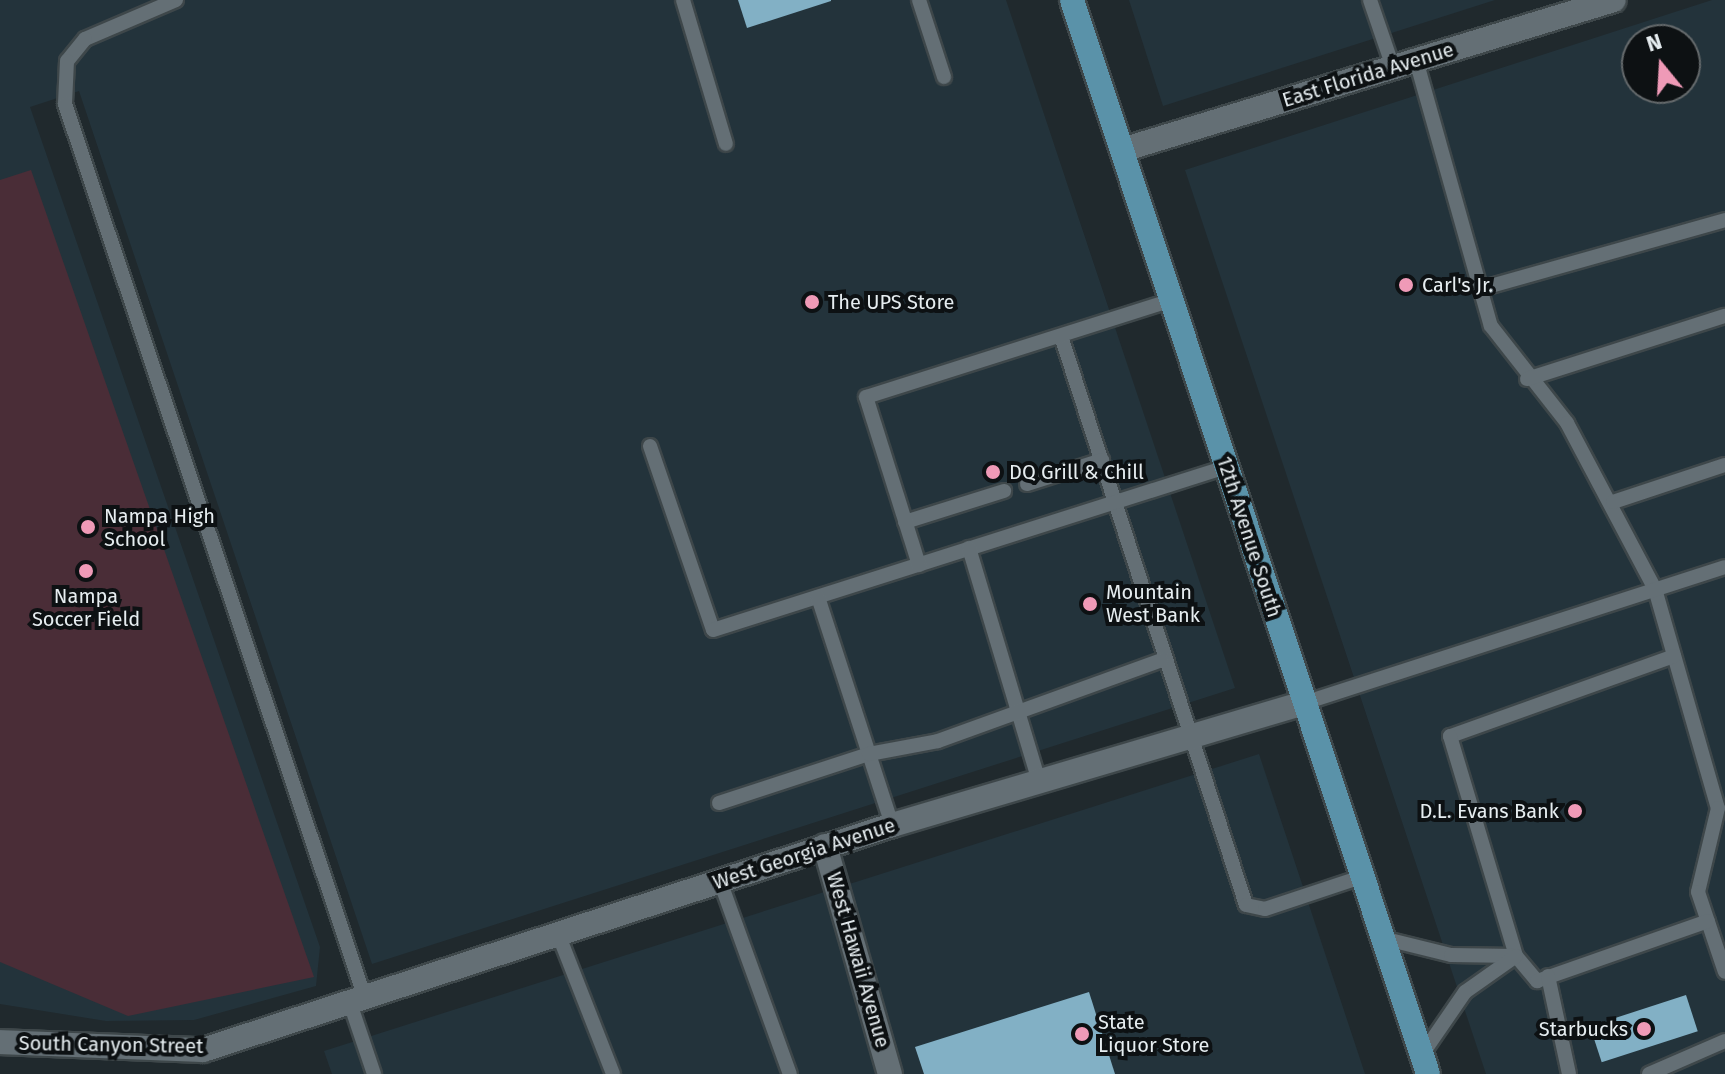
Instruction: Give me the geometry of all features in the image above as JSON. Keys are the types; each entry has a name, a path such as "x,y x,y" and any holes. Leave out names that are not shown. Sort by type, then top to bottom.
{"main road":[{"name":"12th Avenue South","path":"1072,0 1424,1065"}],"street":[{"name":"East Florida Avenue","path":"1122,150 1614,0"},
{"name":"West Georgia Avenue","path":"308,1018 825,846 1304,703"},
{"name":"West Hawaii Avenue","path":"825,846 890,1074"},
{"name":"South Canyon Street","path":"2,1048 203,1050 308,1018"}],"lane":[{"path":"176,0 85,39 67,61 65,104 358,1001 374,1074"},
{"path":"683,0 726,144"},
{"path":"919,0 944,77"},
{"path":"1370,0 1404,64 1491,326 1527,379 1567,423 1613,502 1655,589 1718,808 1698,892 1725,972"},
{"path":"1480,289 1725,220"},
{"path":"919,565 866,397 1172,300"},
{"path":"1527,379 1725,316"},
{"path":"1061,336 1117,501 1162,660 1192,737 1246,905 1265,909 1361,877"},
{"path":"650,446 713,630 1226,467"},
{"path":"1027,484 1102,460"},
{"path":"1613,502 1725,465"},
{"path":"905,522 1004,491"},
{"path":"969,548 1022,711 1039,782"},
{"path":"1304,703 1655,589 1724,570"},
{"path":"818,597 892,825"},
{"path":"1674,656 1450,736 1516,956 1537,981 1708,921"},
{"path":"719,803 869,754 938,741 1162,660"},
{"path":"720,881 790,1074"},
{"path":"559,936 613,1074"},
{"path":"1382,938 1451,955 1516,956"},
{"path":"1424,1065 1465,992 1516,956"},
{"path":"1548,976 1569,1074"},
{"path":"1649,1074 1725,1041"}],"shaded area":[{"path":"0,0 1006,0 1235,688 372,964 79,91 30,107 320,947 316,986 194,1020 106,1021 0,1004"},
{"path":"1129,0 1495,0 1163,106"},
{"path":"1712,0 1725,0 1725,1074 1486,1074 1185,170 1621,29 1621,104 1701,104 1701,24 1638,24"},
{"name":"Nampa Soccer Field","path":"31,170 314,977 128,1016 0,962 0,180"},
{"path":"1259,754 1365,1074 332,1074 324,1051"}],"building":[{"path":"738,0 831,0 831,1 747,28"},
{"path":"1089,992 1115,1074 924,1074 915,1047"},
{"name":"Starbucks","path":"1686,995 1698,1031 1602,1062 1590,1026"}],"place":[{"name":"Carl's Jr.","path":"1406,285"},
{"name":"The UPS Store","path":"812,302"},
{"name":"DQ Grill & Chill","path":"993,472"},
{"name":"Nampa High School","path":"88,527"},
{"name":"Nampa Soccer Field","path":"86,571"},
{"name":"Mountain West Bank","path":"1090,604"},
{"name":"D.L. Evans Bank","path":"1575,811"},
{"name":"Starbucks","path":"1644,1029"},
{"name":"State Liquor Store","path":"1082,1034"}]}
